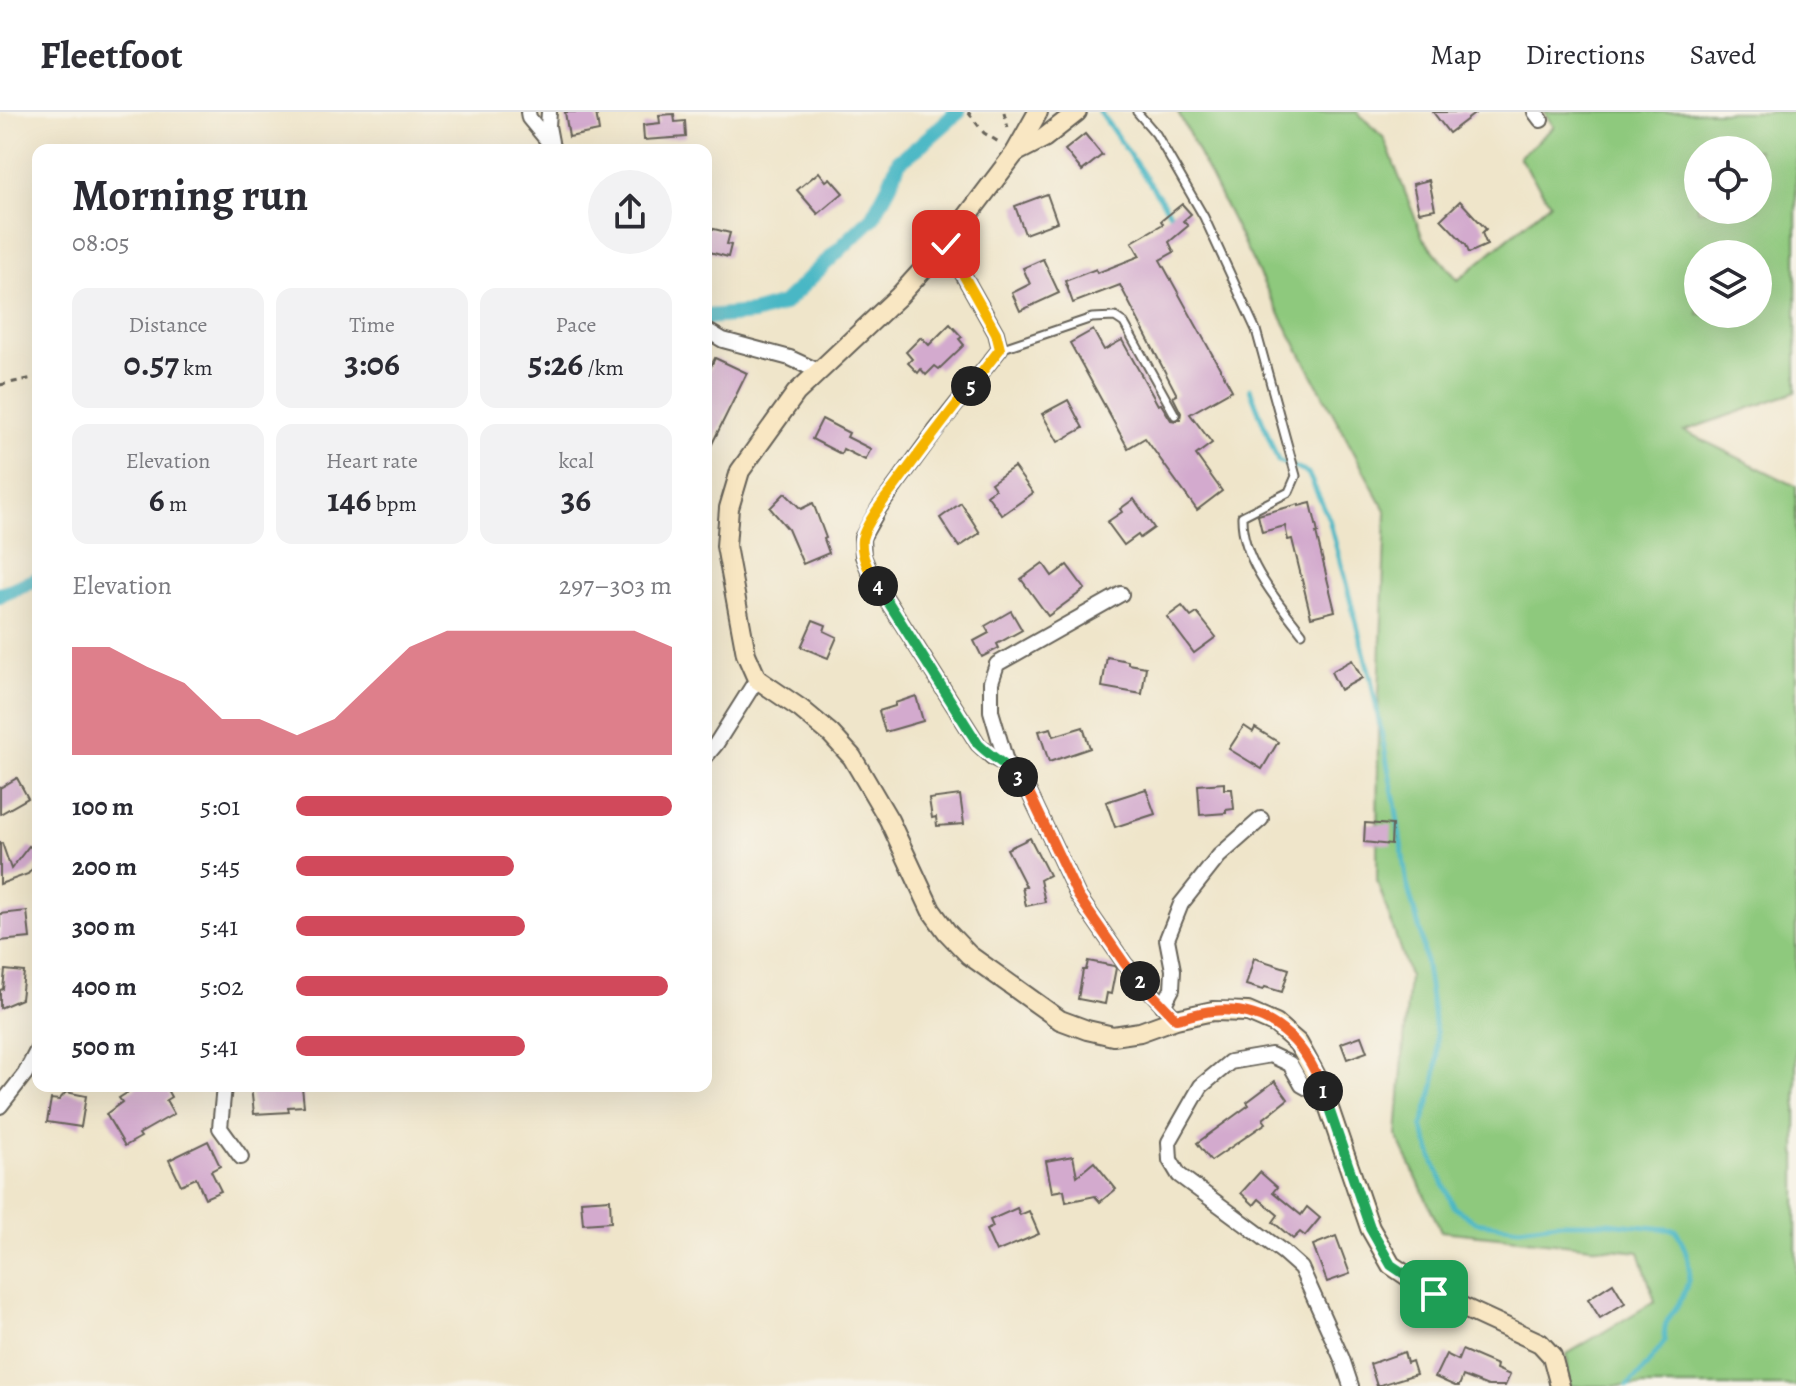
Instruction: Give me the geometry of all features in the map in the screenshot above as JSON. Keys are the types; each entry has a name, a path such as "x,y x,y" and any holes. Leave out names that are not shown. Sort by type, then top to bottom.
{"street":[{"path":"528,112 529,118 550,144"},
{"path":"549,112 552,144"},
{"path":"1038,112 1015,153 946,244 899,296 796,393 740,471 729,508 726,546 746,654 757,679 801,709 852,757 889,820 931,910 947,932 969,955 1060,1020 1113,1036 1140,1032 1170,1013 1248,1012 1276,1024 1298,1043 1321,1085 1370,1228 1391,1265 1434,1294 1540,1343 1552,1356 1560,1386"},
{"path":"1015,153 1044,138 1077,112"},
{"path":"946,244 996,333 1000,349 879,508 862,538 863,556 870,573 978,744 1007,765 1026,786 1078,896 1125,964 1170,1013"},
{"path":"712,334 723,340 790,358 818,371"},
{"path":"1007,765 991,711 991,682 997,664 1121,594"},
{"path":"712,749 757,679"},
{"path":"1170,1013 1173,970 1167,939 1181,904 1219,856 1261,819"},
{"path":"1321,1085 1311,1090 1302,1085 1290,1064 1271,1055 1230,1062 1201,1086 1189,1105 1169,1142 1170,1160 1179,1175 1301,1268 1351,1386"},
{"path":"0,1106 32,1061"},
{"path":"223,1092 220,1128 241,1157"}],"lane":[{"path":"1137,112 1156,134 1204,217 1256,330 1296,476 1289,492 1242,516 1241,531 1264,584 1302,633"},
{"path":"1000,349 1092,318 1115,317 1124,323 1175,415"}],"path":[{"path":"968,112 984,133 1015,153"},
{"path":"0,385 32,378"}],"green space":[{"path":"1178,112 1357,112 1384,138 1423,238 1458,280 1550,203 1519,157 1554,127 1544,112 1796,112 1796,392 1684,431 1796,486 1796,1386 1569,1386 1567,1354 1655,1301 1639,1252 1441,1231 1397,1136 1409,976 1377,880 1378,721 1386,512 1272,300"}],"building":[{"path":"565,112 596,112 599,131 569,137"},
{"path":"1433,112 1477,112 1449,133"},
{"path":"674,114 675,122 685,121 686,137 644,140 643,125 660,123 659,115"},
{"path":"1085,134 1102,155 1082,171 1065,150"},
{"path":"819,172 826,181 830,178 843,193 818,214 797,190"},
{"path":"1429,180 1435,209 1419,212 1413,184"},
{"path":"1047,194 1057,222 1025,234 1015,206"},
{"path":"1460,201 1486,229 1482,233 1487,245 1469,253 1466,245 1441,219"},
{"path":"1182,204 1191,214 1183,221 1188,226 1169,242 1174,252 1160,260 1232,390 1190,414 1212,443 1196,455 1222,491 1197,510 1145,438 1128,448 1070,343 1093,330 1104,350 1122,340 1158,405 1161,404 1171,420 1180,419 1181,413 1173,397 1177,395 1120,285 1073,303 1065,281 1096,269 1097,273 1140,256 1132,242 1163,224 1161,221"},
{"path":"712,228 730,233 728,257 712,253"},
{"path":"1043,259 1059,293 1020,311 1012,293 1030,284 1023,268"},
{"path":"950,324 962,337 959,339 964,345 939,369 935,366 926,375 921,369 918,373 908,363 912,359 906,352 921,337 929,345"},
{"path":"715,358 747,373 712,444 712,364"},
{"path":"1068,400 1083,428 1058,442 1042,414"},
{"path":"822,419 871,449 865,460 843,449 841,454 812,439"},
{"path":"1014,467 1033,493 1002,515 987,495 995,489 991,483"},
{"path":"785,493 801,509 813,503 829,553 803,564 788,529 770,508"},
{"path":"1134,499 1154,528 1124,545 1107,522"},
{"path":"961,503 980,533 959,547 940,518"},
{"path":"1311,503 1335,611 1311,617 1292,539 1288,540 1285,526 1262,532 1258,515"},
{"path":"1043,563 1052,576 1067,565 1085,589 1048,616 1021,579"},
{"path":"1182,606 1191,617 1197,613 1216,637 1194,653 1167,617"},
{"path":"1011,611 1022,630 982,657 974,641 989,633 985,626"},
{"path":"813,620 826,625 824,631 837,637 828,658 801,647"},
{"path":"1107,657 1146,667 1142,694 1102,687"},
{"path":"1352,660 1362,678 1340,690 1331,672"},
{"path":"916,696 923,721 885,732 879,711"},
{"path":"1244,726 1253,732 1255,728 1278,742 1262,769 1229,749"},
{"path":"1083,727 1090,748 1049,762 1039,731 1051,728 1054,736"},
{"path":"17,778 28,798 0,814 0,788"},
{"path":"1224,783 1224,789 1232,789 1234,809 1226,810 1226,813 1200,815 1198,785"},
{"path":"1146,789 1155,814 1115,827 1106,802"},
{"path":"960,795 964,824 937,826 936,817 932,818 929,799"},
{"path":"1365,823 1392,825 1391,845 1364,842"},
{"path":"1030,838 1049,875 1040,880 1045,902 1026,906 1022,887 1026,886 1007,849"},
{"path":"0,843 11,869 29,846 32,848 32,869 28,874 0,884"},
{"path":"27,911 30,938 0,941 0,914"},
{"path":"1254,958 1289,969 1282,992 1246,985"},
{"path":"1088,961 1116,968 1111,994 1107,993 1105,1004 1078,999 1083,970 1086,970"},
{"path":"5,970 24,972 21,999 0,1008 0,990 3,989"},
{"path":"1361,1036 1367,1052 1347,1059 1341,1043"},
{"path":"1275,1081 1288,1099 1263,1119 1266,1123 1211,1161 1197,1143 1249,1105 1247,1102"},
{"path":"66,1092 86,1096 81,1127 47,1122 51,1099 59,1100"},
{"path":"128,1092 168,1092 171,1097 166,1100 174,1114 125,1146 106,1114 122,1102 119,1098"},
{"path":"252,1092 303,1092 304,1106 288,1107 289,1112 254,1114"},
{"path":"208,1141 220,1166 211,1171 221,1191 205,1198 196,1178 181,1185 169,1160"},
{"path":"1073,1156 1077,1176 1094,1162 1116,1189 1100,1202 1095,1196 1066,1202 1064,1190 1052,1192 1046,1161"},
{"path":"1260,1172 1277,1187 1273,1192 1301,1215 1307,1207 1320,1218 1305,1236 1300,1232 1293,1239 1273,1222 1278,1215 1259,1199 1254,1205 1241,1193"},
{"path":"610,1199 611,1222 583,1224 581,1201"},
{"path":"1017,1208 1020,1215 1029,1211 1039,1234 996,1252 986,1230 993,1227 990,1220"},
{"path":"1336,1236 1350,1274 1327,1282 1313,1245"},
{"path":"1613,1283 1625,1303 1600,1318 1588,1299"},
{"path":"1462,1350 1497,1365 1496,1369 1510,1375 1505,1386 1488,1386 1463,1376 1459,1386 1455,1386 1435,1377 1446,1354 1458,1360"},
{"path":"1404,1352 1407,1363 1412,1361 1416,1374 1377,1386 1370,1364"}],"waterway":[{"path":"712,316 753,313 783,304 872,218 899,161 958,112"},
{"path":"1100,112 1171,214"},
{"path":"1250,389 1278,461 1308,473 1329,519 1371,679 1396,808 1407,885 1421,934 1436,1032 1438,1056 1434,1086 1422,1126 1434,1163 1454,1207 1475,1222 1519,1228 1556,1223 1608,1223 1676,1230 1685,1249 1689,1276 1683,1295 1667,1321 1665,1341 1627,1386"},
{"path":"0,595 32,582"}],"route":[{"path":"946,244 996,333 1000,349 879,508 862,538 863,556 870,573 978,744 1007,765 1026,786 1078,896 1125,964 1163,1006 1176,1019 1213,1011 1248,1012 1276,1024 1298,1043 1321,1085 1370,1228 1391,1265 1434,1294"}]}
